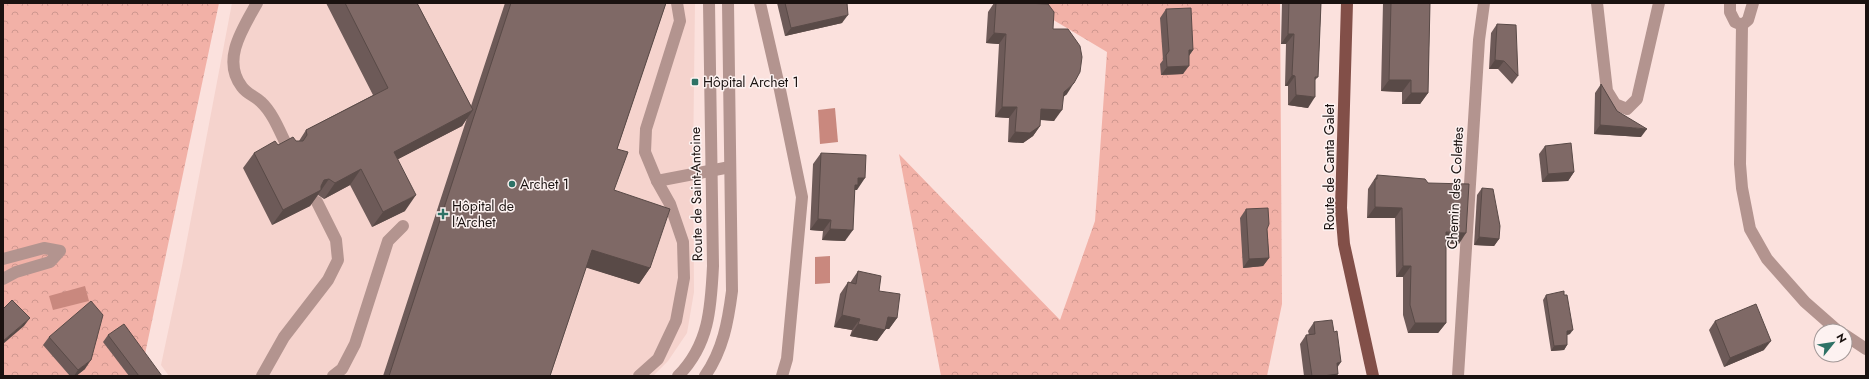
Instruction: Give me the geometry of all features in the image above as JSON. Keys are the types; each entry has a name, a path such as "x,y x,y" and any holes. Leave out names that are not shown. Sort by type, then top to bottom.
{"main road":[{"name":"Route de Canta Galet","path":"1347,3 1342,215 1344,244 1373,376"}],"street":[{"path":"257,3 239,35 234,51 233,66 237,79 243,88 261,102 268,111 289,150"},
{"path":"639,376 658,359 676,322 684,278 683,242 670,204 657,181 645,152 646,129 680,21 677,3"},
{"name":"Route de Saint-Antoine","path":"678,376 695,353 704,336 709,316 713,266 708,3"},
{"path":"705,376 724,339 729,318 732,291 728,3"},
{"path":"760,3 802,197 787,359 782,376"},
{"name":"Chemin des Colettes","path":"1458,376 1479,40 1484,3"},
{"path":"1597,3 1607,91 1615,104 1627,109 1637,99 1659,3"},
{"path":"1730,3 1730,12 1735,22 1742,24 1748,20 1753,3"},
{"path":"1742,24 1740,164 1742,188 1750,229 1767,259 1804,302 1829,323"},
{"path":"657,181 730,167"},
{"path":"262,376 284,337 328,280 338,260 336,240 316,202"},
{"path":"333,376 342,369 354,344 388,241 403,226"},
{"path":"3,259 44,248 60,251 50,262 16,272 3,279"},
{"path":"1853,341 1866,349"}],"shaded area":[{"name":"Hôpital de l'Archet","path":"232,3 695,3 693,162 694,292 687,333 668,361 653,376 169,376 161,365 182,266"},
{"path":"835,108 838,142 820,144 818,110"},
{"path":"830,256 830,283 815,284 815,257"},
{"path":"85,286 89,301 53,310 49,296"}],"green space":[{"path":"3,3 219,3 141,373 135,376 3,376"},
{"path":"1025,3 1280,3 1282,304 1267,376 941,376 899,154 1060,320 1095,221 1107,52"}],"building":[{"path":"345,3 417,3 473,110 394,152 416,195 383,212 361,169 335,183 329,179 324,180 321,190 283,210 254,153 275,141 278,145 293,137 296,141 303,141 307,135 306,130 388,88"},
{"name":"Archet 1","path":"511,3 666,3 617,149 628,152 614,190 670,209 650,268 592,250 550,376 389,376"},
{"path":"785,3 847,3 848,15 791,28"},
{"path":"996,3 1048,4 1054,12 1053,29 1068,29 1080,46 1082,57 1080,72 1074,83 1064,92 1062,110 1041,109 1040,126 1030,133 1015,132 1017,107 1002,107 1006,34 994,33"},
{"path":"1289,3 1321,3 1318,77 1315,77 1315,97 1296,95 1295,76 1292,75 1294,34 1288,34"},
{"path":"1391,3 1430,3 1428,93 1411,93 1411,80 1389,80"},
{"path":"1191,8 1193,50 1189,50 1189,66 1167,67 1166,55 1169,51 1166,9"},
{"path":"1497,24 1516,25 1518,76 1504,61 1495,60"},
{"path":"1601,84 1617,111 1647,129 1600,125"},
{"path":"1571,143 1574,172 1548,174 1545,146"},
{"path":"821,153 866,155 865,178 858,178 858,185 855,185 853,230 830,229 831,220 818,219"},
{"path":"1377,175 1425,179 1428,183 1469,184 1466,233 1446,232 1446,323 1415,323 1410,305 1411,266 1403,266 1402,208 1375,207 1375,179 1377,179"},
{"path":"1482,188 1493,189 1500,226 1499,239 1479,237"},
{"path":"1268,208 1269,224 1267,229 1269,258 1249,259 1246,209"},
{"path":"858,271 881,276 879,291 900,294 897,318 888,317 885,330 858,324 860,319 842,315 848,282 856,284"},
{"path":"1564,291 1564,295 1567,295 1573,330 1567,331 1567,345 1554,346 1546,295"},
{"path":"12,300 30,318 3,341 3,309"},
{"path":"91,301 103,315 91,360 78,370 49,337"},
{"path":"1756,304 1771,341 1730,358 1715,321"},
{"path":"1332,320 1334,332 1337,331 1341,362 1337,363 1338,374 1312,376 1306,335 1315,334 1314,322"},
{"path":"124,324 162,376 139,376 108,335"}],"place":[{"name":"Hôpital Archet 1","path":"695,82"},
{"name":"Archet 1","path":"512,184"},
{"name":"Hôpital de l'Archet","path":"443,214"}]}
